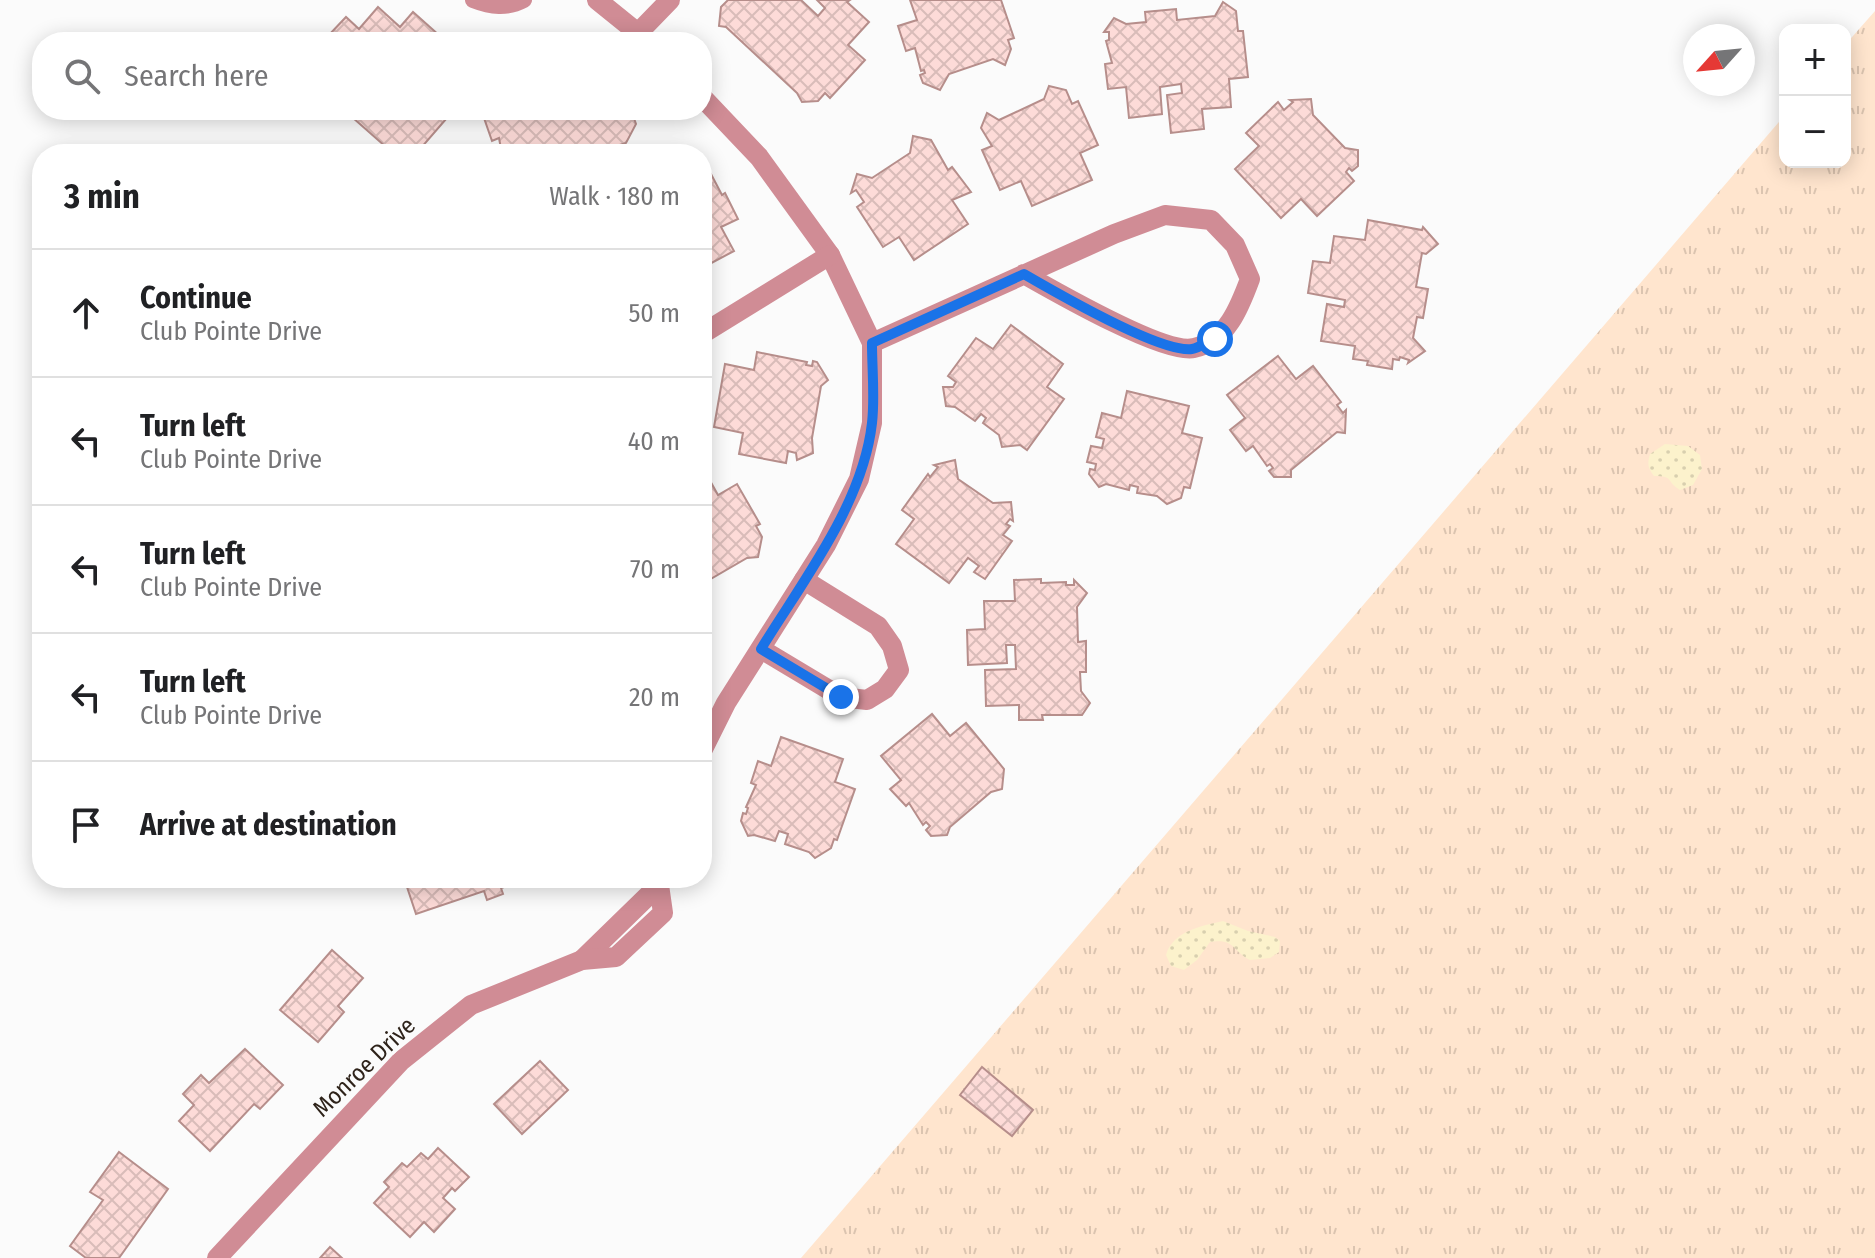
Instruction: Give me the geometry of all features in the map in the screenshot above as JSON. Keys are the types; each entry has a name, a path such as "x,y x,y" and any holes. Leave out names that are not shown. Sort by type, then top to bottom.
{"street":[{"path":"597,0 638,32"},
{"path":"648,32 670,0"},
{"path":"712,108 759,157 830,255 872,343 872,423 859,479 826,545 726,703 712,731"},
{"path":"872,343 1024,274 1114,234 1165,215 1211,220 1235,245 1250,279 1238,311 1215,339 1192,349 1164,343 1092,312 1024,274"},
{"path":"712,328 830,255"},
{"path":"761,649 841,697 867,700 885,689 899,670 892,646 878,626 804,580"},
{"name":"Monroe Drive","path":"217,1258 401,1061 471,1005 582,960 653,888"}],"lane":[{"path":"473,0 492,7 515,5 524,0"}],"green space":[{"path":"1875,11 1875,1258 801,1258 1779,122 1779,168 1851,168 1851,38"}],"sand":[{"path":"1665,444 1688,446 1700,455 1702,469 1693,485 1680,490 1668,478 1654,476 1648,463 1650,454"},
{"path":"1223,921 1275,937 1280,941 1279,952 1270,958 1250,960 1229,944 1210,942 1197,960 1184,970 1171,966 1166,955 1175,940 1189,931"}],"building":[{"path":"728,0 801,0 818,16 825,8 817,0 850,0 847,2 869,22 848,45 865,60 830,98 825,93 818,101 802,102 797,93 726,27 719,26 721,7"},
{"path":"910,0 1001,0 1014,38 1008,40 1011,49 1005,65 993,59 949,74 940,90 923,83 920,75 925,73 921,71 915,48 906,51 898,26 917,20"},
{"path":"1223,2 1236,11 1238,31 1243,31 1248,77 1229,79 1231,107 1202,109 1204,129 1171,133 1167,95 1182,93 1181,84 1160,87 1162,114 1129,118 1126,87 1108,89 1105,64 1112,63 1106,41 1109,40 1109,32 1104,32 1114,18 1126,24 1146,22 1145,12 1176,9 1177,20 1215,16"},
{"path":"378,7 400,27 413,12 436,32 332,32 346,17 359,29"},
{"path":"1049,86 1066,90 1072,104 1078,101 1098,145 1080,153 1092,180 1032,206 1021,181 1000,190 982,150 992,146 981,128 987,113 999,120 1044,99"},
{"path":"1311,99 1313,115 1345,148 1358,150 1358,166 1346,172 1354,181 1317,216 1301,199 1281,218 1235,169 1259,146 1246,133 1278,102 1284,110 1293,102 1290,100"},
{"path":"355,120 445,120 424,144 383,144"},
{"path":"485,120 635,120 636,124 623,144 500,144 499,138 492,141"},
{"path":"913,136 931,140 948,170 952,167 971,192 952,200 968,224 914,260 899,237 883,247 857,207 864,202 856,190 851,193 857,174 872,178 910,153"},
{"path":"712,176 738,219 721,227 734,251 712,263"},
{"path":"1368,220 1422,230 1423,227 1438,244 1426,254 1422,253 1416,287 1428,289 1423,318 1417,317 1413,338 1425,351 1408,363 1409,360 1400,357 1399,360 1393,359 1392,369 1353,359 1355,346 1321,341 1327,304 1344,307 1345,300 1308,293 1313,261 1330,263 1334,236 1365,240"},
{"path":"1011,325 1063,364 1047,387 1064,399 1027,450 1020,445 1002,447 999,435 983,423 986,418 981,414 975,421 955,407 946,406 943,387 953,387 956,382 948,376 976,338 993,349"},
{"path":"757,352 807,362 806,365 812,366 813,361 817,362 828,380 821,386 812,438 813,453 797,460 796,453 788,451 786,463 739,454 743,433 714,427 725,364 754,370"},
{"path":"1278,356 1296,379 1313,366 1341,402 1337,405 1343,413 1346,410 1345,433 1337,432 1291,470 1291,477 1274,477 1269,471 1273,468 1270,464 1267,466 1253,446 1246,451 1230,430 1245,418 1227,395"},
{"path":"1127,391 1189,406 1182,433 1202,438 1190,488 1184,487 1181,498 1167,504 1157,496 1137,493 1138,487 1130,485 1129,490 1106,484 1099,487 1089,474 1090,469 1095,470 1096,464 1087,462 1091,446 1102,448 1104,439 1096,437 1102,413 1121,418"},
{"path":"955,460 958,479 993,503 1011,502 1013,521 1010,519 1006,524 1010,526 1003,535 1012,541 985,579 974,572 979,566 968,558 949,583 896,544 914,519 902,510 928,474 930,477 938,467 934,465"},
{"path":"712,484 718,495 737,484 760,524 756,526 762,537 758,557 747,558 712,578"},
{"path":"1041,579 1041,583 1066,582 1066,585 1074,585 1074,580 1087,593 1077,607 1078,642 1086,641 1086,672 1080,672 1081,691 1090,703 1082,715 1042,715 1043,720 1019,720 1019,705 986,706 985,670 1016,669 1015,645 1006,645 1007,663 968,665 967,630 985,629 984,601 1015,601 1014,580"},
{"path":"932,714 950,736 966,723 1004,769 1002,789 991,792 950,827 947,835 931,836 926,830 930,826 926,822 923,825 909,803 906,806 890,789 901,780 881,756"},
{"path":"781,737 843,759 835,782 855,789 837,840 834,839 831,848 815,858 809,852 785,844 788,834 779,831 775,841 748,836 741,821 756,785 751,783 758,761 771,766"},
{"path":"407,888 501,888 503,894 487,900 484,891 416,914"},
{"path":"332,950 363,978 338,1006 344,1012 318,1042 280,1010"},
{"path":"245,1049 283,1085 260,1109 254,1104 210,1151 179,1121 194,1105 183,1094 201,1075 209,1083"},
{"path":"540,1061 568,1090 522,1134 494,1104"},
{"path":"982,1067 1033,1110 1012,1136 960,1095"},
{"path":"438,1148 469,1177 443,1198 455,1209 434,1232 424,1222 410,1237 374,1203 389,1187 384,1182 402,1163 407,1167 421,1153 428,1159"},
{"path":"119,1152 168,1189 119,1258 86,1258 70,1246 103,1200 90,1192"},
{"path":"330,1247 342,1258 320,1258"}],"route":[{"path":"841,697 761,649 826,545 859,479 872,423 872,343 1024,274 1092,312 1164,343 1192,349 1215,339"}]}
